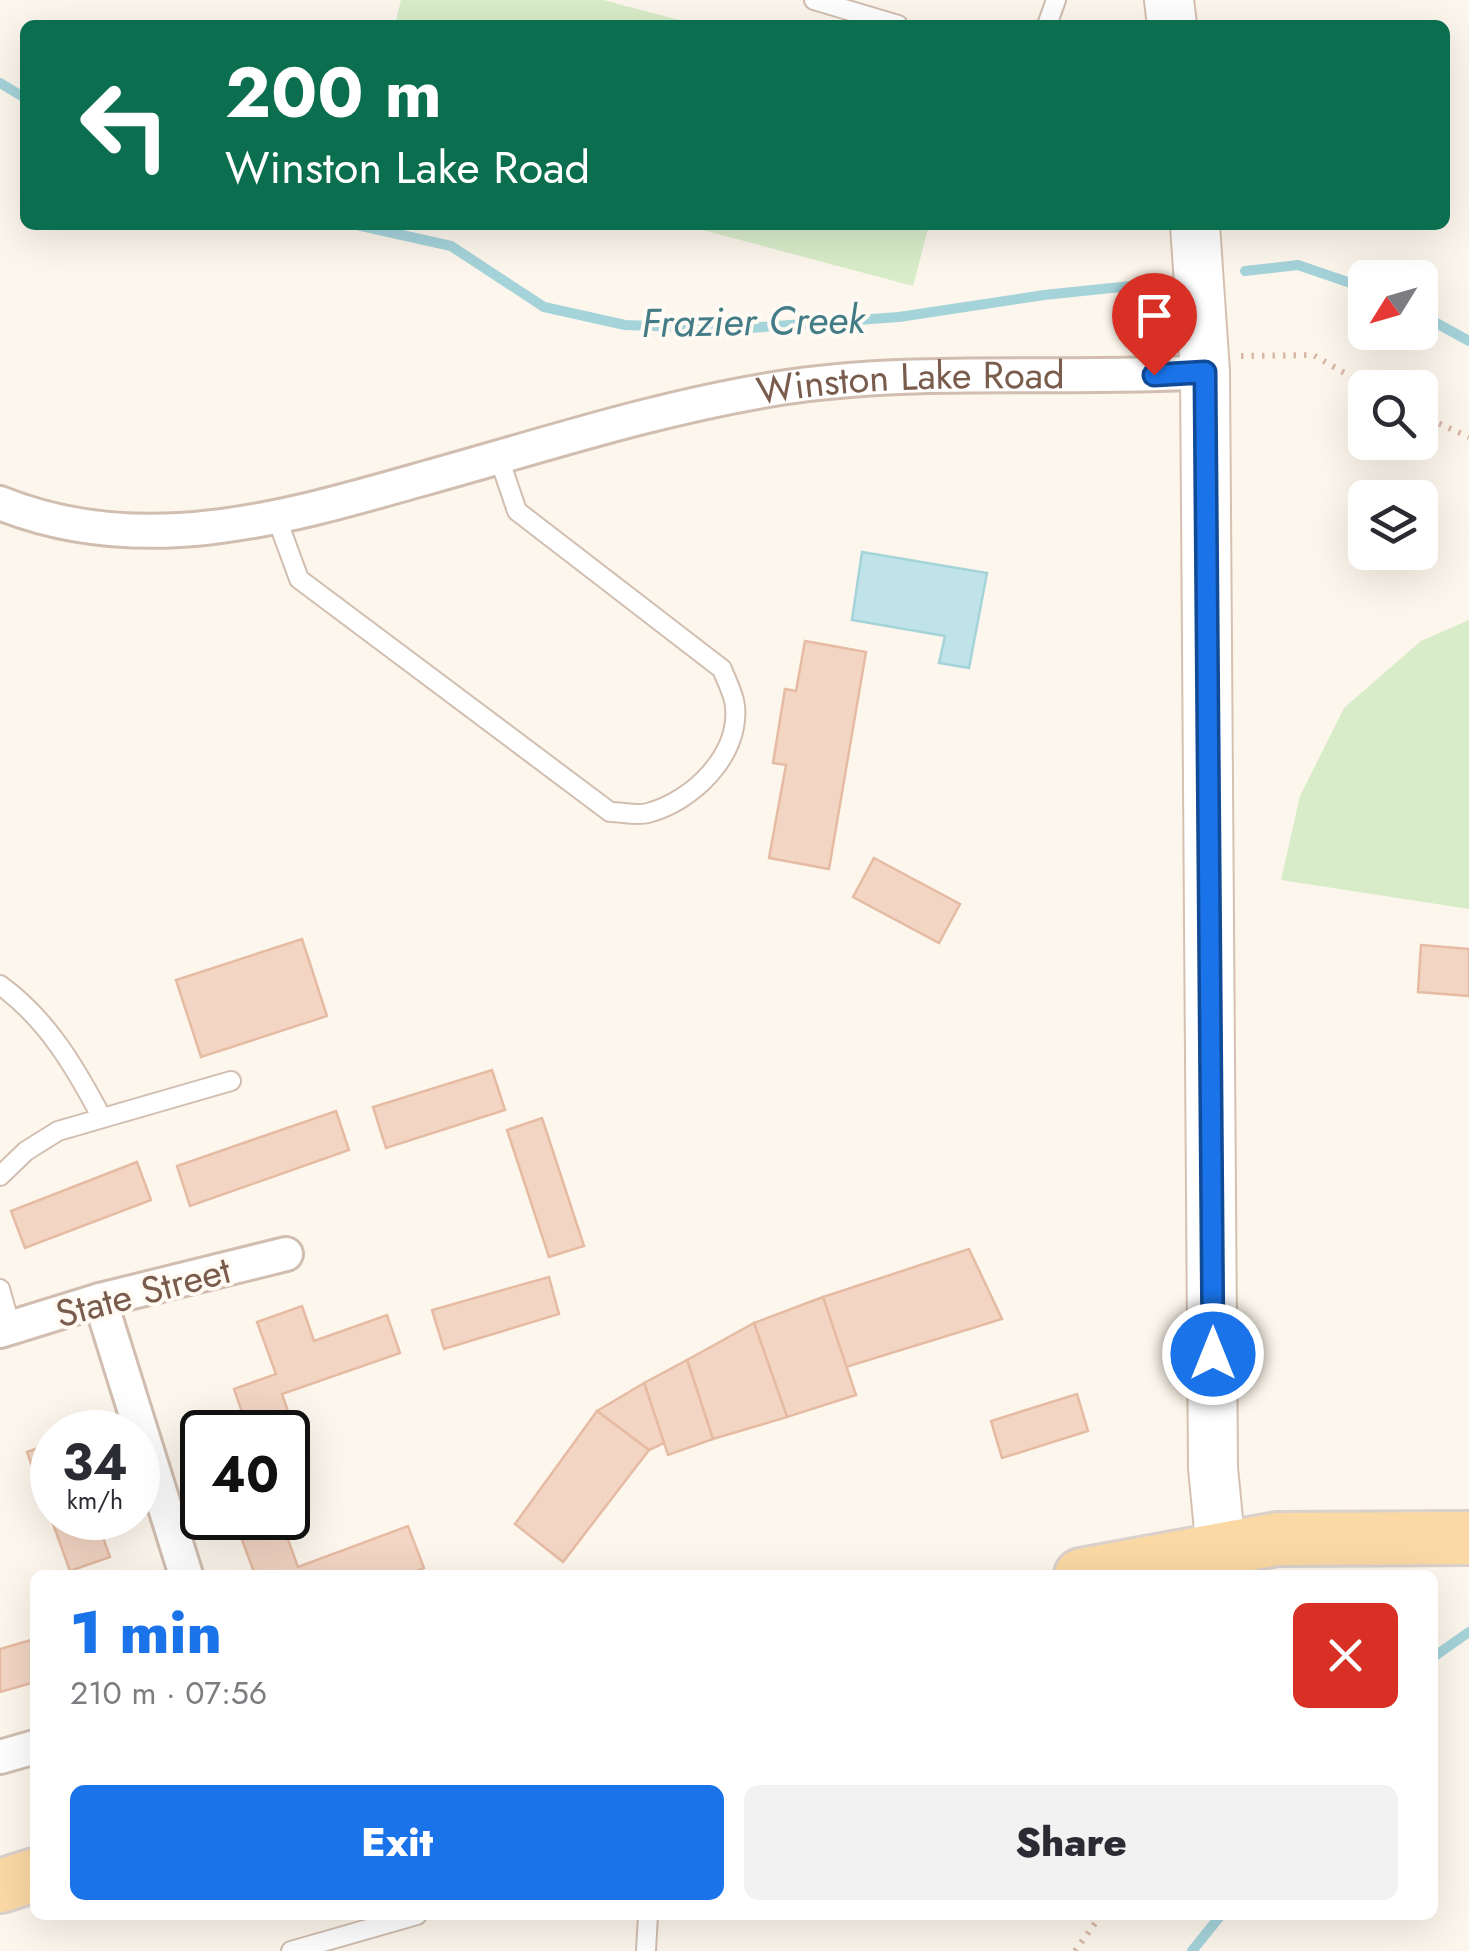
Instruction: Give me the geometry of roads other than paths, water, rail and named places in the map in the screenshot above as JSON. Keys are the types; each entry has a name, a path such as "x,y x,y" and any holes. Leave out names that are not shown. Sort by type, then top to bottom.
{"main road":[{"path":"1109,1570 1277,1540 1469,1538"},
{"path":"0,1886 30,1877"}],"street":[{"path":"1195,230 1205,372 1213,1468 1221,1550"},
{"name":"Winston Lake Road","path":"0,503 63,523 108,529 168,532 229,527 277,518 691,404 778,388 949,377 1205,372"},
{"name":"State Street","path":"5,1330 100,1300 286,1254"},
{"path":"100,1300 184,1570"},
{"path":"0,1757 30,1748"}],"lane":[{"path":"814,0 881,20"},
{"path":"277,518 298,579 610,812 646,814 685,798 715,768 731,738 735,705 722,669 517,511 499,458"},
{"path":"0,984 47,1029 74,1065 102,1118"},
{"path":"0,1176 26,1152 58,1131 231,1081"},
{"path":"0,1290 5,1330"},
{"path":"291,1951 400,1920"},
{"path":"646,1951 648,1920"}],"water":[{"path":"862,552 987,573 969,668 939,663 945,636 852,620"}],"waterway":[{"name":"Frazier Creek","path":"0,83 20,95"},
{"name":"Frazier Creek","path":"379,230 451,246 544,307 625,325 735,329 899,317 1044,295 1169,282"},
{"name":"Frazier Creek","path":"1245,271 1298,265 1348,282"},
{"name":"Frazier Creek","path":"1438,324 1469,341"},
{"path":"1438,1654 1469,1632"},
{"path":"1192,1951 1217,1920"}]}
